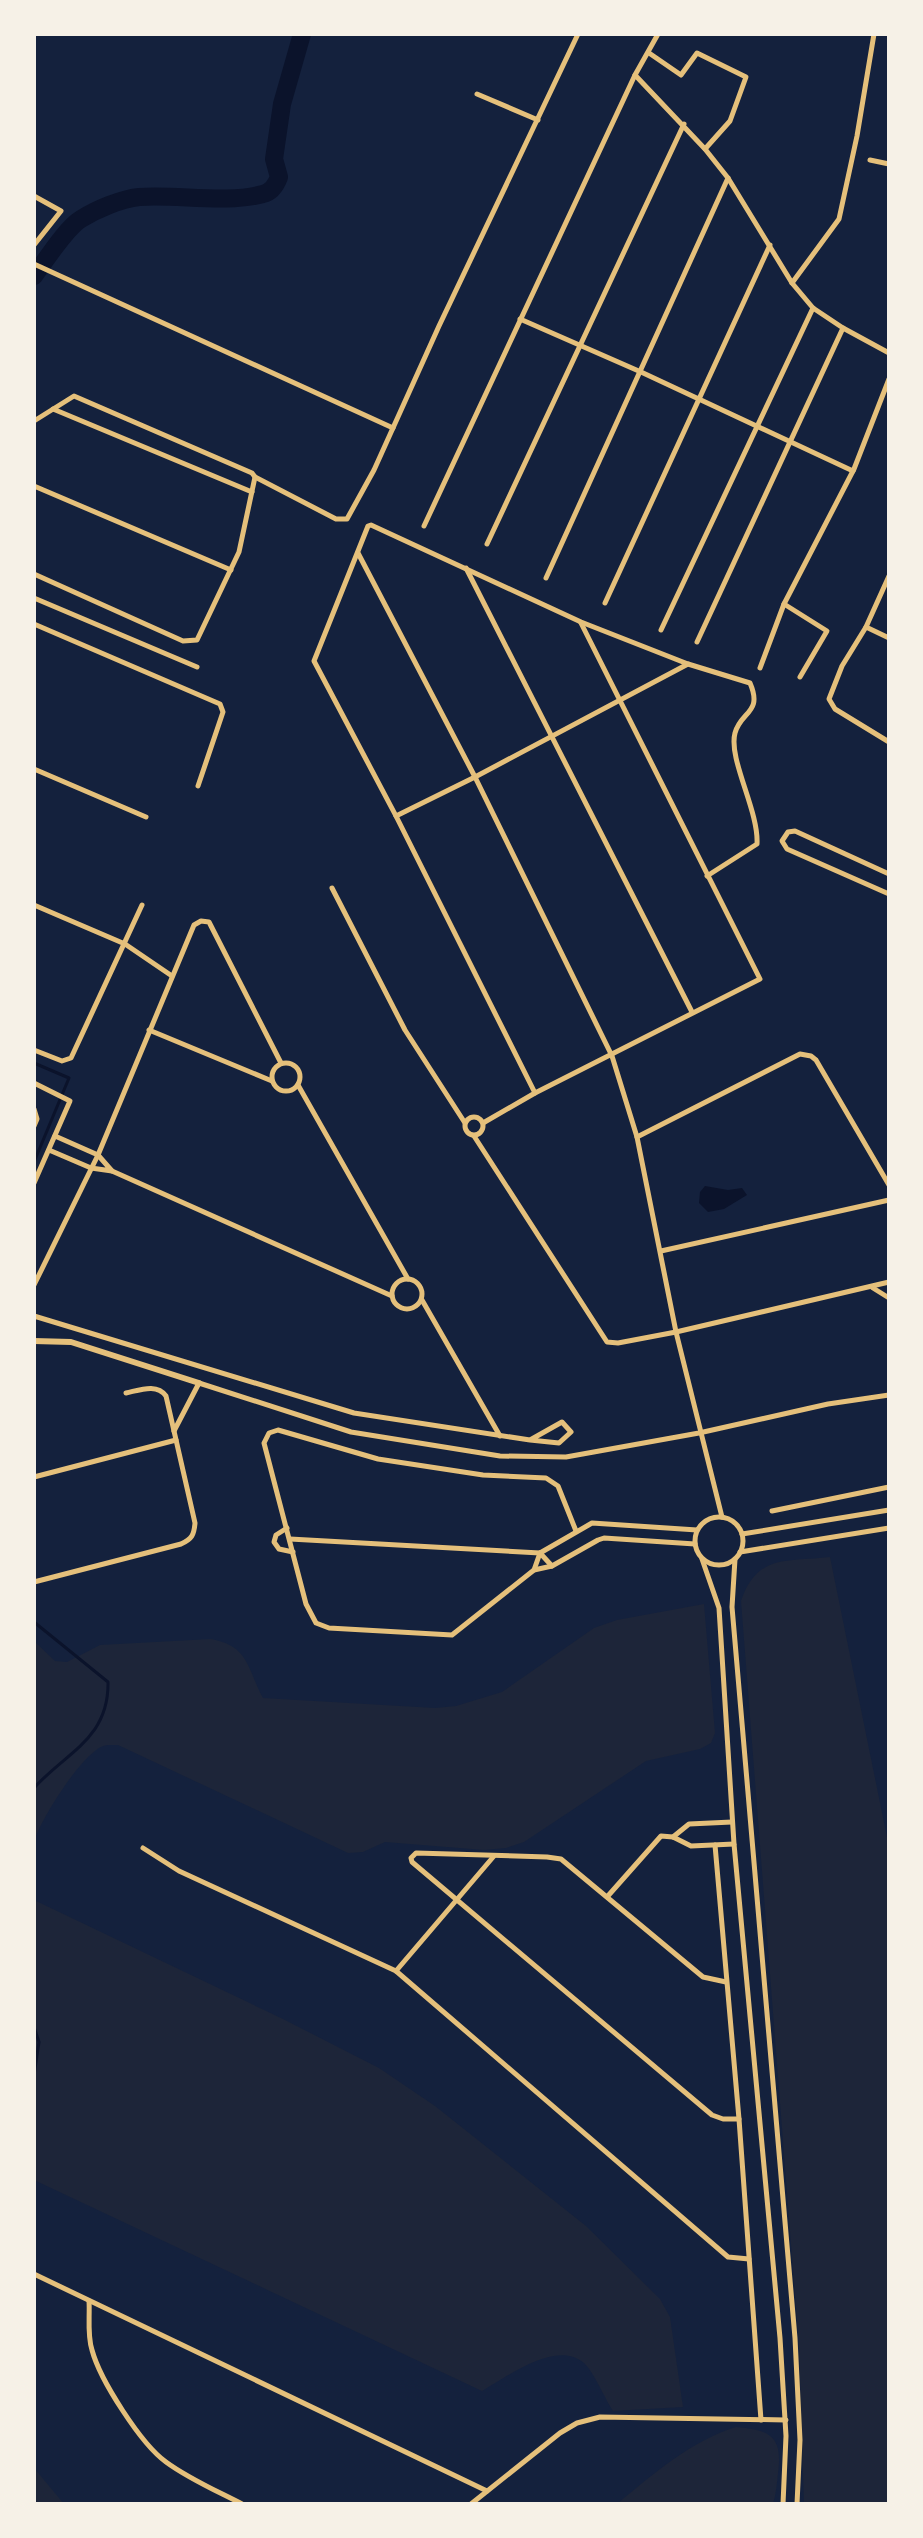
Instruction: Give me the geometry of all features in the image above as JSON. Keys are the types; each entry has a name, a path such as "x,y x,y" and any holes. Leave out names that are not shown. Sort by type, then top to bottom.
{"street":[{"path":"34,421 74,396 254,475 336,519 347,519 357,505 578,34"},
{"path":"424,526 635,75 658,34"},
{"path":"792,283 839,219 874,34"},
{"path":"649,53 681,75 697,53 746,77 730,121 705,149"},
{"path":"635,75 684,124 728,178 792,283 813,308 887,352"},
{"path":"477,94 538,120"},
{"path":"487,544 684,124"},
{"path":"870,160 889,164"},
{"path":"546,578 728,178"},
{"path":"34,196 61,211 34,245"},
{"path":"605,603 770,245"},
{"path":"34,264 393,428"},
{"path":"661,630 813,308"},
{"path":"520,319 853,471"},
{"path":"697,642 843,328"},
{"path":"760,668 784,604 853,471 889,379"},
{"path":"53,409 252,492"},
{"path":"34,574 188,642 199,637 231,570 245,534 254,475"},
{"path":"34,486 231,570"},
{"path":"535,1093 396,816 314,663 367,527 371,525 581,622 688,664 746,680 752,687 755,703 735,737 738,760 756,825 757,844 707,876"},
{"path":"358,552 475,777 612,1056 637,1137 676,1332 722,1517"},
{"path":"465,567 692,1012"},
{"path":"889,576 866,627 842,666 829,699 835,709 889,742"},
{"path":"34,598 197,667"},
{"path":"784,604 827,631 800,677"},
{"path":"474,1136 480,1133 483,1123 535,1093 758,981 760,976 581,622"},
{"path":"34,624 220,704 223,712 198,786"},
{"path":"866,627 889,638"},
{"path":"396,816 688,664"},
{"path":"34,769 146,817"},
{"path":"889,874 795,831 788,832 782,841 787,849 889,894"},
{"path":"332,888 405,1030 465,1123 468,1133 474,1136 605,1340 618,1343 676,1332 889,1282"},
{"path":"34,905 125,944 172,976"},
{"path":"34,1050 62,1061 71,1058 142,905"},
{"path":"34,1285 98,1155 194,925 201,921 209,922 281,1063"},
{"path":"149,1030 272,1081"},
{"path":"637,1137 805,1054 816,1060 889,1185"},
{"path":"281,1063 293,1064 297,1068 300,1080 294,1089 283,1092 272,1081 273,1070 281,1063"},
{"path":"34,1083 70,1099 34,1183"},
{"path":"298,1085 408,1279 419,1284 422,1300 418,1306 405,1310 394,1303 392,1296 398,1282 408,1279"},
{"path":"34,1109 37,1119 34,1126"},
{"path":"465,1123 474,1117 483,1123"},
{"path":"55,1136 98,1155 112,1171"},
{"path":"49,1150 91,1168 112,1171 392,1296"},
{"path":"661,1251 889,1200"},
{"path":"871,1287 889,1298"},
{"path":"422,1300 501,1437"},
{"path":"34,1316 354,1413 501,1437 530,1440 559,1443 571,1432 562,1422 530,1440"},
{"path":"34,1341 71,1342 351,1432 500,1456 578,1457 828,1404 889,1395"},
{"path":"174,1431 199,1383"},
{"path":"34,1582 189,1541 194,1534 195,1523 166,1396 162,1390 154,1388 126,1393"},
{"path":"576,1531 558,1486 546,1478 483,1475 378,1459 278,1430 269,1433 264,1443 306,1604 316,1623 323,1627 452,1635 534,1570 552,1566 604,1538 695,1544"},
{"path":"34,1477 176,1440"},
{"path":"772,1511 889,1487"},
{"path":"742,1534 889,1510"},
{"path":"702,1559 722,1565 735,1559 740,1552 742,1534 735,1522 722,1517 707,1519 697,1530 695,1544 719,1608 732,1822 786,2420 783,2504"},
{"path":"290,1539 540,1553 576,1531 598,1522 697,1530"},
{"path":"287,1528 276,1535 274,1542 279,1549 293,1552"},
{"path":"740,1552 889,1528"},
{"path":"540,1553 552,1566"},
{"path":"534,1570 540,1553"},
{"path":"735,1559 732,1607 795,2338 800,2440 797,2504"},
{"path":"673,1837 689,1824 732,1822"},
{"path":"607,1897 661,1836 673,1837 691,1846 734,1844"},
{"path":"715,1845 761,2420"},
{"path":"143,1848 179,1871 396,1971 728,2257 749,2259"},
{"path":"726,1982 703,1977 561,1859 416,1853 411,1858 712,2115 739,2119"},
{"path":"396,1971 495,1855"},
{"path":"35,2275 487,2491"},
{"path":"89,2301 90,2346 96,2363 117,2401 150,2448 166,2462 242,2504"},
{"path":"780,2338 795,2338"},
{"path":"471,2504 577,2423 600,2417 786,2420"}],"shaded area":[{"path":"705,1186 728,1190 742,1188 747,1195 724,1209 708,1212 699,1203 700,1192"},
{"path":"830,1557 889,1847 889,2504 804,2504 799,2347 741,1601 755,1575 775,1563"},
{"path":"704,1604 715,1733 711,1743 700,1749 646,1761 524,1842 484,1850 385,1842 363,1852 348,1853 118,1745 101,1747 81,1765 53,1804 34,1841 34,1641 55,1661 67,1662 100,1645 211,1639 223,1642 240,1653 263,1698 435,1708 456,1706 502,1692 594,1628 617,1620"},
{"path":"34,1900 379,2068 435,2106 586,2226 660,2299 670,2317 683,2407 613,2411 584,2363 560,2355 532,2363 482,2391 34,2180"},
{"path":"736,2427 766,2433 776,2443 779,2461 773,2504 617,2504 688,2450"},
{"path":"34,2468 64,2504 34,2504"}],"waterway":[{"path":"34,276 75,223 109,205 139,197 218,199 249,197 271,190 279,177 274,159 282,104 302,34"},
{"path":"34,1063 69,1078 34,1162"},
{"path":"34,1622 108,1682 101,1718 93,1731 34,1788"},
{"path":"34,2027 39,2042 34,2075"}]}
